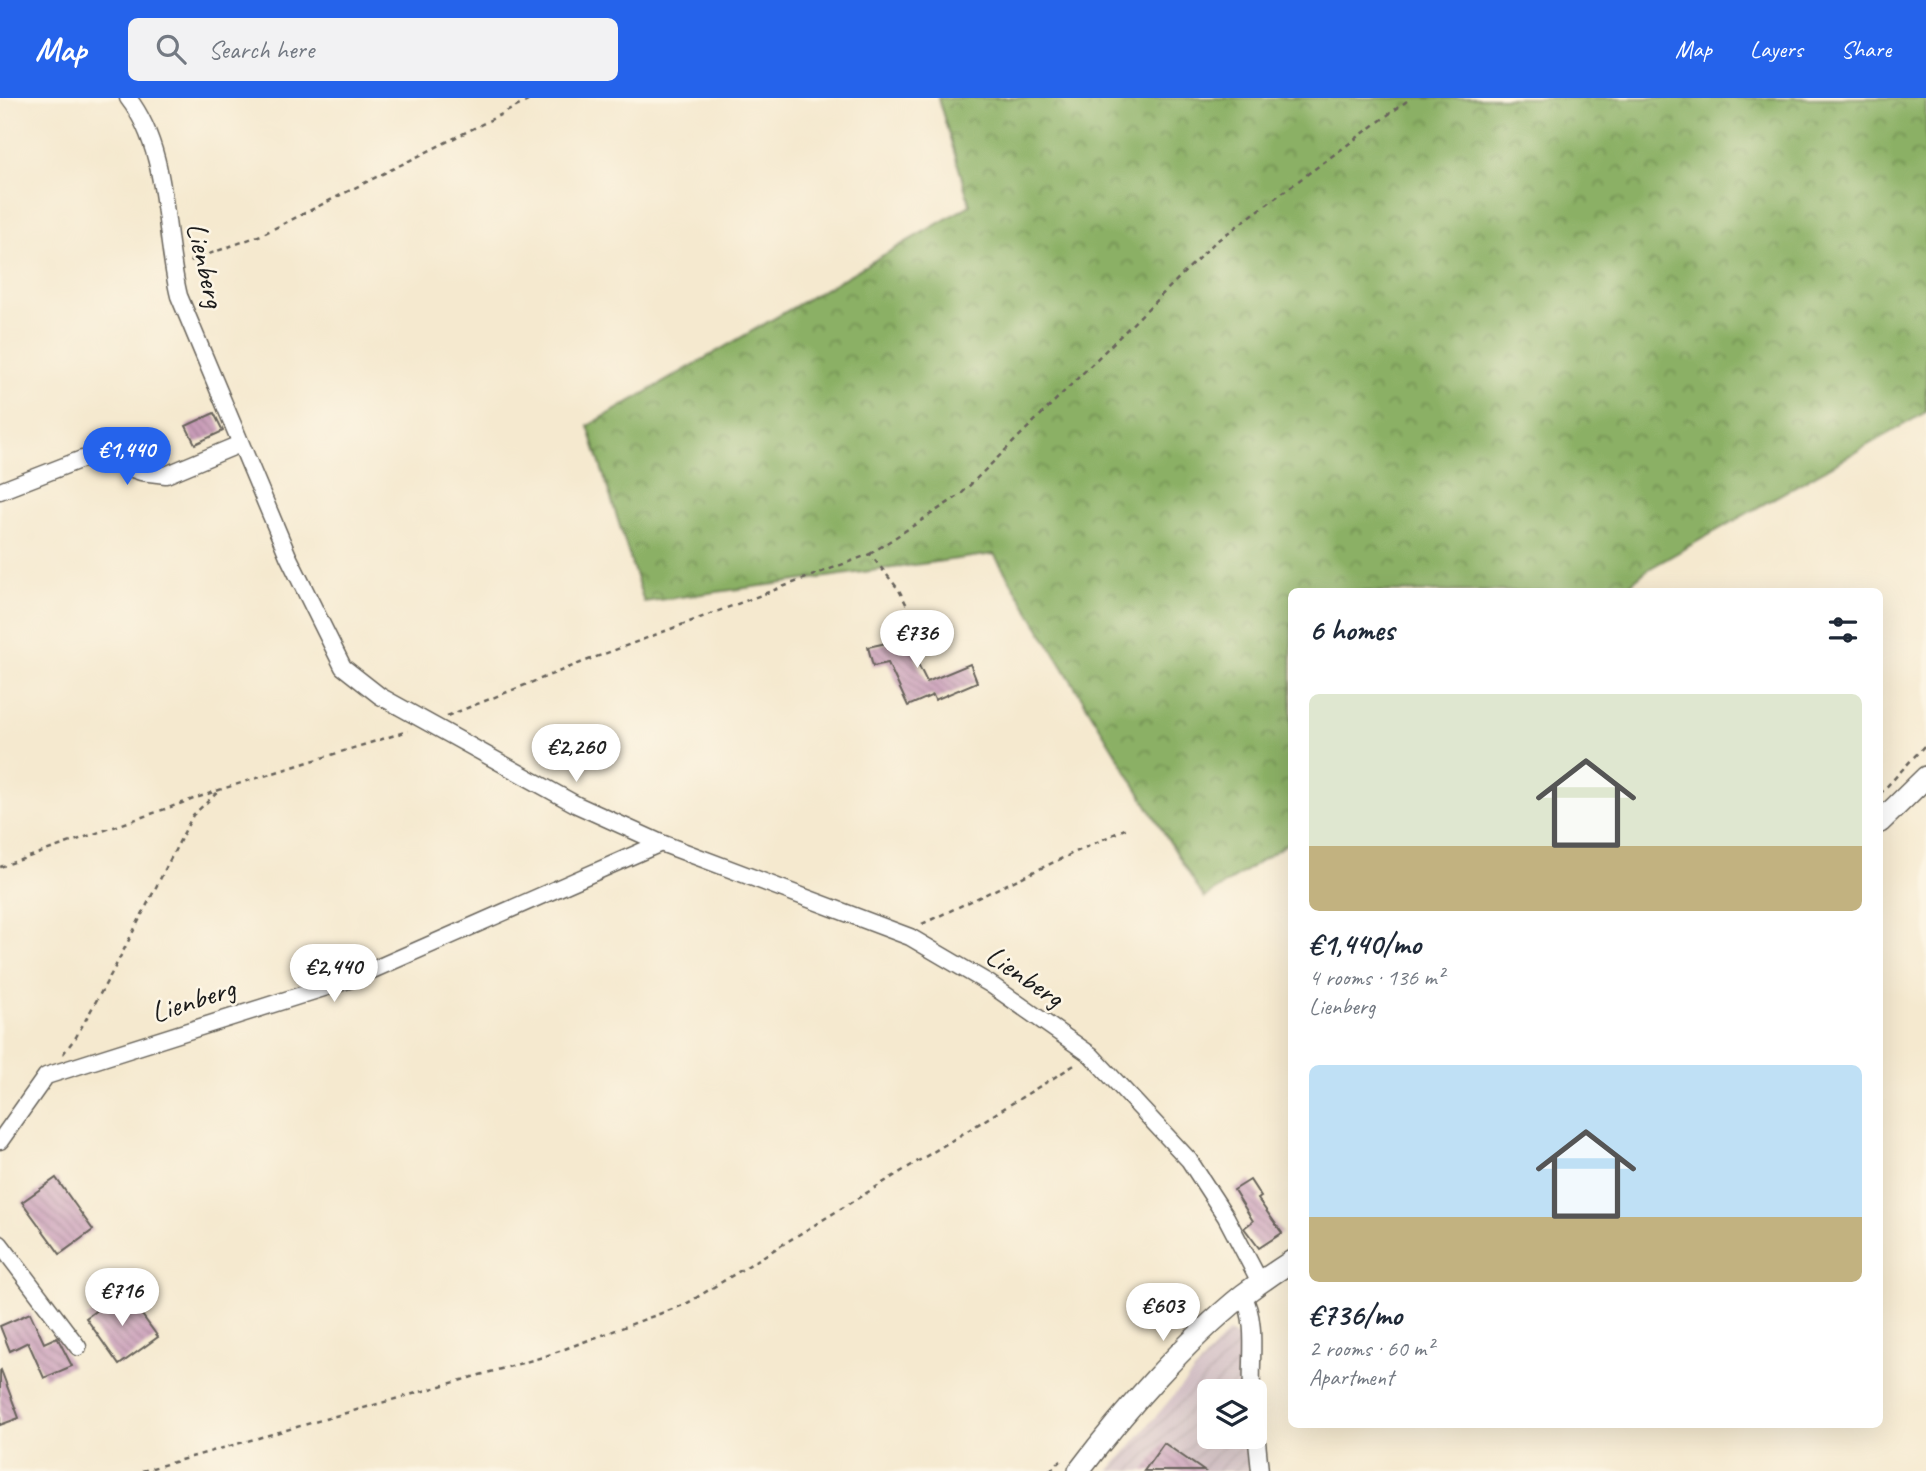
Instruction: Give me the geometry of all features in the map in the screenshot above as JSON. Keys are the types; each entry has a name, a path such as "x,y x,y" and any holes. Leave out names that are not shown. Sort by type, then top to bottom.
{"street":[{"name":"Lienberg","path":"128,98 138,111 153,150 162,188 172,268 179,296 288,556 343,667 380,696 577,805 661,843 910,937 989,985 1091,1055 1189,1160 1226,1216 1252,1289 1249,1306 1252,1379"},
{"path":"0,491 82,459 115,463 141,472 166,475 240,444"},
{"path":"1883,819 1926,777"},
{"name":"Lienberg","path":"46,1076 352,979 661,843"},
{"path":"0,1141 46,1076"},
{"path":"0,1244 78,1347"},
{"path":"1079,1471 1108,1433 1196,1338 1252,1289 1288,1264"},
{"path":"1257,1449 1259,1471"}],"path":[{"path":"172,268 261,235 534,98"},
{"path":"0,867 222,789 428,723 870,554 960,495 1214,243 1411,98"},
{"path":"870,554 899,590 925,641"},
{"path":"1883,790 1926,744"},
{"path":"46,1076 82,1026 193,815 222,789"},
{"path":"910,937 921,925 1129,827"},
{"path":"142,1471 542,1357 687,1304 1091,1055"}],"shaded area":[{"path":"1228,1332 1244,1340 1245,1379 1197,1379 1197,1449 1247,1449 1250,1471 1109,1471"}],"green space":[{"path":"938,98 1926,98 1926,412 1647,570 1626,588 1288,588 1288,843 1204,898 994,554 644,602 588,426 970,205"}],"building":[{"path":"214,413 223,431 195,444 186,426"},
{"path":"911,627 923,654 915,658 927,682 970,664 977,682 935,700 933,695 908,706 888,663 873,666 868,647 900,640 897,633"},
{"path":"56,1178 93,1230 60,1254 22,1202"},
{"path":"1250,1180 1261,1197 1258,1199 1282,1233 1259,1248 1244,1228 1253,1221 1234,1190"},
{"path":"124,1290 158,1337 119,1365 86,1318"},
{"path":"30,1313 44,1343 57,1337 72,1366 44,1378 28,1342 10,1351 0,1326"},
{"path":"0,1371 19,1418 0,1425"},
{"path":"1164,1443 1204,1471 1144,1471"}]}
